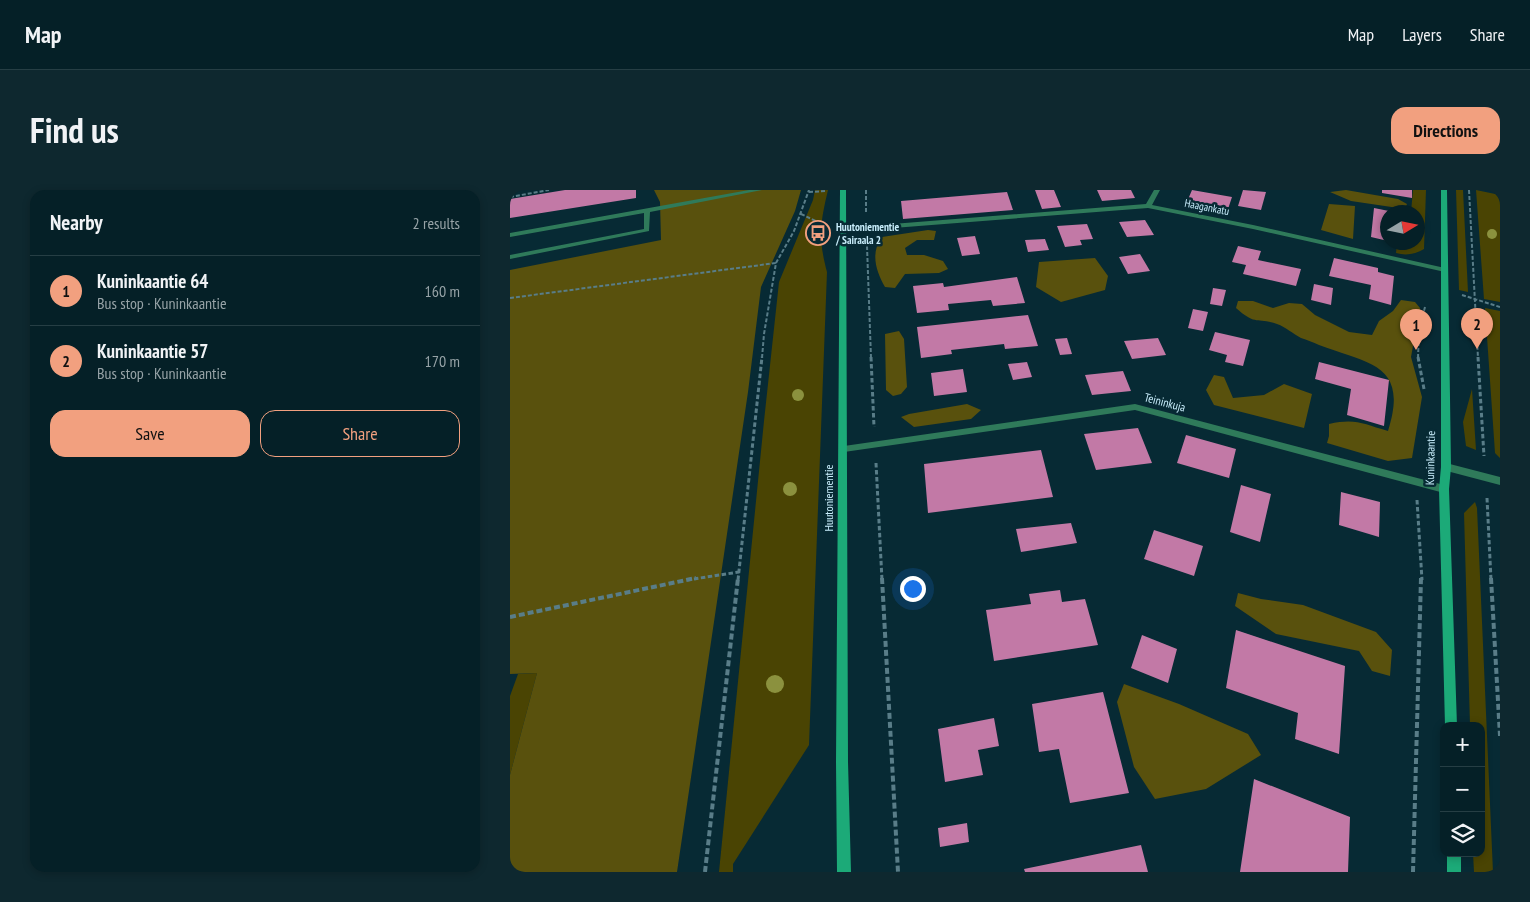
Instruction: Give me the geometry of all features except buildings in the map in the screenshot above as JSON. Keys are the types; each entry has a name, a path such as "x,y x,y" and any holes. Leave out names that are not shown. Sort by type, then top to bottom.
{"main road":[{"name":"Huutoniementie","path":"843,190 842,806 844,872"},
{"name":"Kuninkaantie","path":"1444,190 1446,467 1444,489 1451,722"},
{"name":"Huutoniementie","path":"837,872 842,806"},
{"path":"1454,857 1454,872"}],"street":[{"path":"510,235 759,190"},
{"path":"1148,206 1157,190"},
{"name":"Haagankatu","path":"842,230 1148,206 1253,227 1444,270"},
{"path":"510,257 647,230 647,211"},
{"name":"Teininkuja","path":"844,449 1135,407 1444,489"},
{"path":"1446,467 1500,481"}],"path":[{"path":"510,197 549,190"},
{"path":"705,872 758,405 764,334 776,263 794,231 809,190"},
{"path":"866,190 875,444 898,872"},
{"path":"801,214 818,222 818,245"},
{"path":"510,298 776,263"},
{"path":"1424,394 1416,350 1419,320 1427,303"},
{"path":"1413,872 1422,588 1416,481"},
{"path":"510,617 685,580 739,572"}],"shaded area":[{"path":"654,190 801,190 795,211 761,287 748,392 677,872 510,872 510,775 537,673 510,674 510,270 661,240 660,202"},
{"path":"815,190 828,190 821,231 822,250 827,272 809,745 733,864 733,872 719,872 779,282 813,200"},
{"path":"1346,190 1398,199 1407,204 1380,205 1351,201 1330,192"},
{"path":"1413,190 1426,190 1425,220 1425,205 1412,205"},
{"path":"1456,190 1463,190 1468,292 1459,290"},
{"path":"1476,190 1500,195 1500,302 1484,299"},
{"path":"1329,204 1355,206 1353,239 1321,230"},
{"path":"928,230 936,231 934,240 917,240 905,248 907,255 924,255 943,261 948,269 939,273 905,274 895,288 885,287 879,275 875,256 878,243 882,237"},
{"path":"1396,250 1422,250 1411,254 1396,253"},
{"path":"1095,258 1108,276 1105,290 1061,302 1036,287 1039,262"},
{"path":"1401,300 1415,302 1420,308 1411,357 1422,397 1412,458 1388,461 1327,443 1329,424 1338,422 1365,424 1388,431 1393,409 1393,392 1389,379 1369,363 1301,338 1280,325 1252,319 1236,308 1238,301 1253,301 1273,308 1289,303 1302,304 1315,315 1349,332 1372,335 1379,321 1393,311"},
{"path":"1485,308 1500,311 1500,458 1495,453"},
{"path":"899,331 904,339 907,387 901,394 893,396 886,390 885,334"},
{"path":"1214,375 1224,377 1233,398 1264,395 1284,384 1312,394 1304,428 1214,405 1206,390"},
{"path":"1472,389 1476,450 1466,446 1463,422"},
{"path":"967,404 981,410 971,419 914,427 901,417 909,414"},
{"path":"1475,502 1477,508 1493,872 1474,872 1473,857 1485,857 1485,722 1470,722 1464,513"},
{"path":"1238,593 1261,599 1303,605 1376,632 1392,650 1390,676 1372,671 1359,651 1276,634 1235,606"},
{"path":"537,673 510,775 510,696 518,674"},
{"path":"1124,684 1179,704 1248,734 1261,755 1206,789 1155,799 1134,767 1117,702"}],"place":[{"name":"Huutoniementie / Sairaala 2","path":"818,233"},
{"name":"Kuninkaantie 57","path":"1477,349"},
{"name":"Kuninkaantie 64","path":"1416,350"}]}
